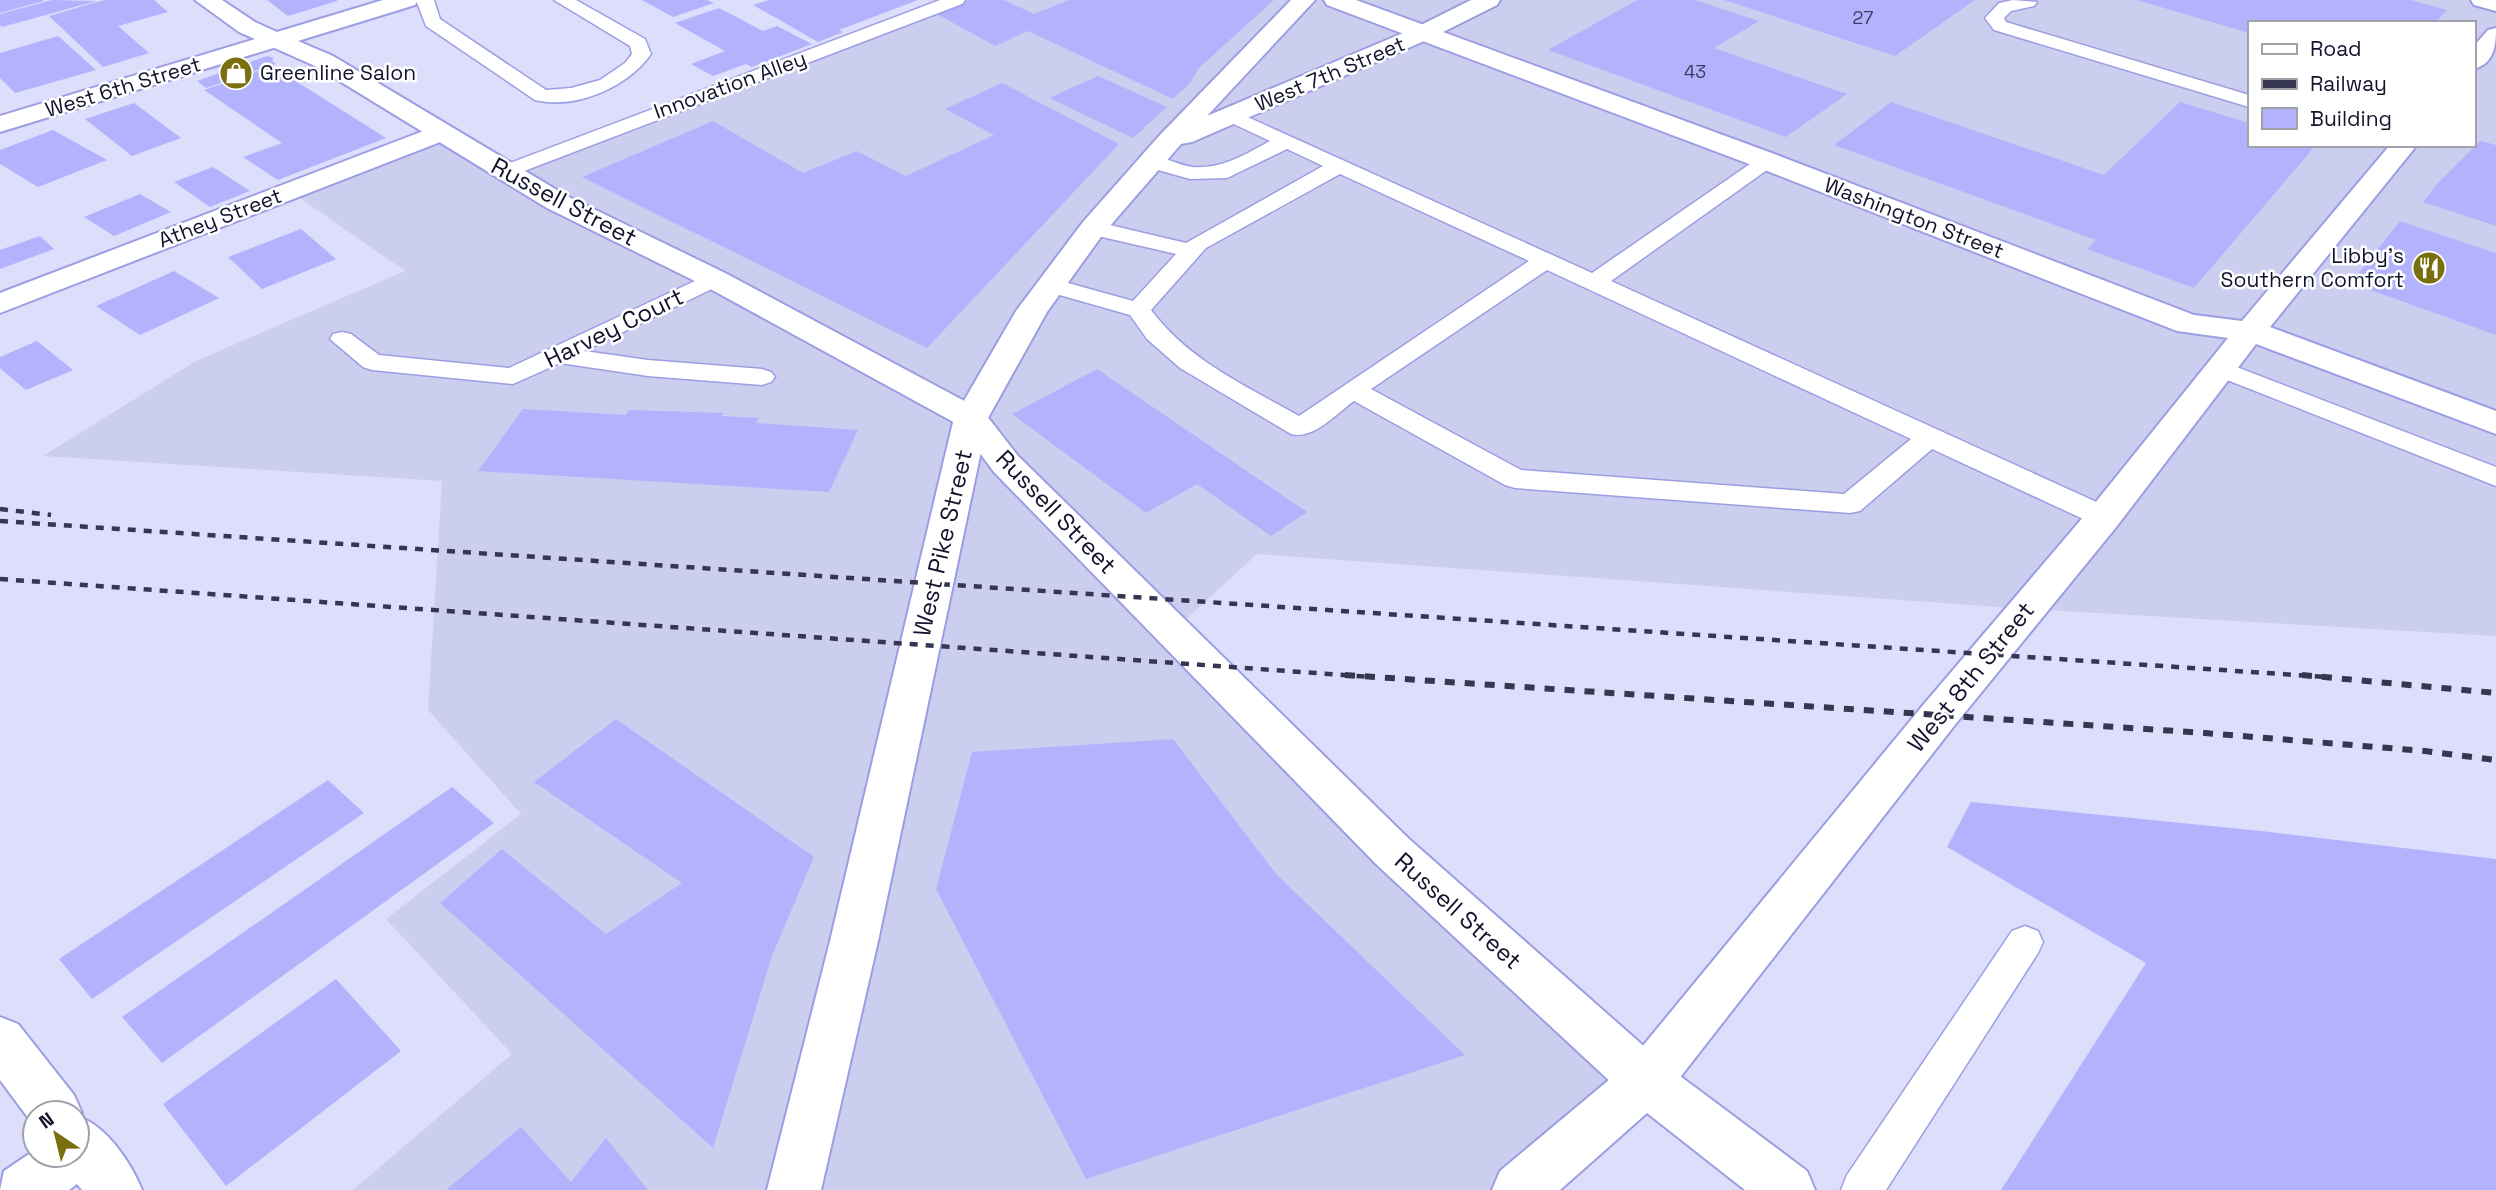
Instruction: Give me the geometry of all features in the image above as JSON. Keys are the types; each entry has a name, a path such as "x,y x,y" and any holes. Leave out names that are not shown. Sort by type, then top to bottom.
{"street":[{"name":"Russell Street","path":"206,0 247,27 324,61 556,202 714,279 971,418 1006,464 1393,852 1646,1082 1788,1190"},
{"name":"West 6th Street","path":"0,124 407,0"},
{"name":"West Pike Street","path":"794,1190 854,941 971,418 1032,311 1093,228 1160,152 1304,0"},
{"name":"Washington Street","path":"1335,0 1767,161 2188,324 2250,331 2496,423"},
{"name":"West 7th Street","path":"1160,152 1232,116 1423,33 1489,0"},
{"path":"2482,0 2496,4"},
{"path":"2475,60 2496,35"},
{"name":"Athey Street","path":"0,304 439,132"},
{"name":"West 8th Street","path":"1519,1190 1646,1082 1939,715 2104,517 2399,147"},
{"path":"0,1040 43,1099"},
{"path":"91,1162 115,1190"},
{"path":"23,1190 45,1169"}],"lane":[{"path":"425,0 432,22 542,96 572,94 607,84 632,67 642,54 638,43 563,0"},
{"name":"Innovation Alley","path":"504,172 956,0"},
{"path":"2028,2 2005,7 1994,18 2000,26 2248,102"},
{"path":"1232,116 1596,281 2104,517"},
{"path":"1160,152 1190,173 1227,172 1287,141"},
{"path":"1596,281 1767,161"},
{"path":"1138,310 1198,243 1341,165"},
{"path":"1093,228 1189,250"},
{"path":"1050,285 1138,310 1156,334 1189,363 1300,428 1548,259"},
{"name":"Harvey Court","path":"342,340 372,362 513,376 714,279"},
{"path":"558,355 648,368 762,377"},
{"path":"2221,369 2496,477"},
{"path":"1353,390 1515,479 1661,492 1850,504 1931,436"},
{"path":"1862,1190 2025,942"}],"shaded area":[{"path":"956,0 2496,0 2496,636 2027,609 1257,554 1173,631 1646,1081 1519,1190 353,1190 512,1054 386,919 521,814 428,710 442,481 43,456 196,361 405,271 290,191 439,133 504,172"}],"building":[{"path":"0,0 43,0 44,1 0,13"},
{"path":"52,0 97,1 2,27 0,25 0,14"},
{"path":"104,0 154,0 168,12 118,26 149,53 103,67 49,16"},
{"path":"267,0 337,0 337,1 288,16"},
{"path":"642,0 707,0 714,3 673,17"},
{"path":"769,0 918,0 839,30 843,32 818,42 753,5"},
{"path":"969,0 1004,0 1034,14 1069,0 1274,0 1199,68 1190,83 1173,99 1028,31 995,46 937,14"},
{"path":"1637,0 1695,0 1759,21 1714,48 1847,94 1786,137 1548,50"},
{"path":"1724,0 1975,0 1895,56"},
{"path":"2137,0 2410,0 2447,10 2437,21 2248,21 2248,33"},
{"path":"719,8 763,31 777,26 812,44 752,67 746,64 713,76 691,64 725,51 675,23"},
{"path":"58,36 96,70 15,93 0,78 0,53"},
{"name":"Greenline Salon","path":"267,56 274,58 272,61 276,64 206,88 197,81"},
{"path":"272,66 386,138 278,180 243,157 282,143 204,90"},
{"path":"1098,76 1167,107 1133,138 1049,98"},
{"path":"1002,83 1119,144 927,348 582,177 713,121 803,173 857,151 906,176 994,135 945,109"},
{"path":"1891,102 2104,175 2180,102 2248,123 2248,147 2314,147 2194,288 2087,249 2096,240 1834,145"},
{"path":"134,103 181,138 132,156 85,119"},
{"path":"53,130 107,160 38,187 0,164 0,150"},
{"path":"2480,141 2496,145 2496,226 2423,202"},
{"path":"213,167 250,191 210,207 174,182"},
{"path":"140,194 171,212 114,236 84,217"},
{"name":"Libby's Southern Comfort","path":"2400,221 2496,253 2496,335 2351,283"},
{"path":"301,229 336,259 262,289 228,257"},
{"path":"40,236 54,249 0,269 0,250"},
{"path":"174,271 219,298 140,335 96,306"},
{"path":"37,341 73,370 26,390 0,368 0,357"},
{"path":"1097,369 1307,512 1271,536 1197,484 1146,513 1012,414"},
{"path":"523,409 626,415 629,410 724,413 721,416 759,418 756,423 858,430 829,492 478,471"},
{"path":"616,719 814,857 772,956 713,1148 440,903 502,849 606,934 682,883 534,782"},
{"path":"1173,739 1277,875 1465,1055 1086,1179 936,889 972,752"},
{"path":"328,780 364,813 92,999 59,959"},
{"path":"452,787 494,823 162,1063 122,1017"},
{"path":"1971,802 2261,831 2496,859 2496,1190 2001,1190 2146,963 1947,847"},
{"path":"336,979 401,1051 226,1186 163,1104"},
{"path":"521,1127 571,1182 606,1138 648,1190 446,1190"}],"railway":[{"path":"0,509 51,515"},
{"path":"0,521 2317,676"},
{"path":"0,579 1371,677"},
{"path":"1345,675 2205,733 2425,751 2496,760"},
{"path":"2302,675 2317,676"},
{"path":"2317,676 2326,677"},
{"path":"2317,676 2496,693"}],"place":[{"name":"Greenline Salon","path":"236,73"},
{"name":"Libby's Southern Comfort","path":"2429,268"}]}
